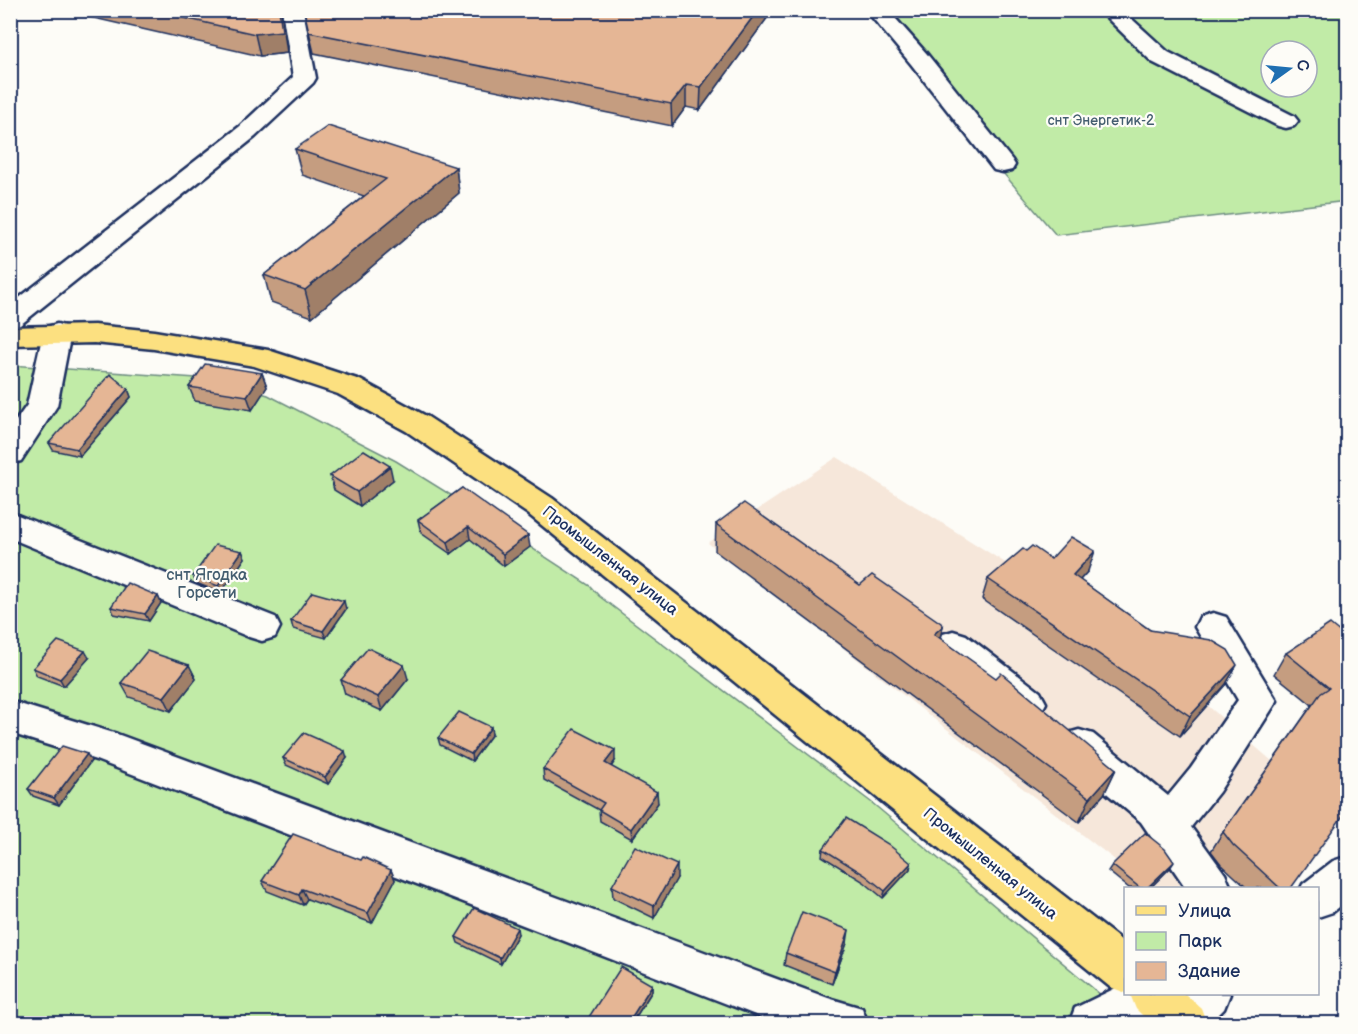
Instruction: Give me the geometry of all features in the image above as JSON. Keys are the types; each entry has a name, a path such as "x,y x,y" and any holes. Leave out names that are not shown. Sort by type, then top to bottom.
{"main road":[{"name":"Промышленная улица","path":"10,336 57,333 94,334 154,340 258,357 349,387 417,424 540,506 1124,971"}],"street":[{"path":"10,319 247,132 305,78 292,10"},
{"path":"876,10 919,58 1003,165"},
{"path":"1109,10 1160,57 1286,121"},
{"path":"10,453 42,406 57,333"},
{"path":"10,524 262,627"},
{"path":"1167,827 1205,780 1258,701 1213,627"},
{"path":"953,645 1013,691 1155,809 1209,887"},
{"path":"10,717 114,750 828,1020 846,1023"},
{"path":"1319,896 1347,875"},
{"path":"1092,1023 1175,1005"}],"shaded area":[{"path":"837,457 1142,649 1279,767 1178,887 1150,887 708,543"}],"green space":[{"name":"снт Энергетик-2","path":"865,11 1347,11 1347,201 1056,235"},
{"name":"снт Ягодка Горсети","path":"10,365 211,379 268,395 396,461 507,530 590,586 599,596 871,802 1114,1006 1124,1023 11,1023"}],"building":[{"path":"149,10 279,10 282,31 255,34"},
{"path":"304,10 758,10 701,87 686,85 671,104 309,32"},
{"path":"328,126 456,167 305,290 264,275 386,179 295,149"},
{"path":"205,364 262,373 247,396 189,387"},
{"path":"110,374 128,389 77,449 49,443"},
{"path":"364,450 390,466 357,492 330,476"},
{"path":"462,488 528,535 503,554 468,527 448,542 418,520"},
{"path":"744,503 860,585 872,575 941,623 943,626 934,634 996,678 1001,673 1116,769 1090,798 716,524"},
{"path":"1071,537 1095,551 1073,575 1150,630 1211,640 1228,650 1237,665 1190,716 988,579 1023,549 1026,551 1032,546 1051,559"},
{"path":"215,545 242,551 218,586 193,576"},
{"path":"127,583 158,596 145,614 111,607"},
{"path":"312,592 344,601 323,631 291,621"},
{"path":"1330,624 1347,638 1347,810 1292,887 1279,887 1233,845 1223,832 1320,694 1329,688 1286,653"},
{"path":"58,641 85,651 60,679 33,668"},
{"path":"368,648 404,665 378,697 341,680"},
{"path":"147,651 189,665 164,697 121,683"},
{"path":"459,712 491,727 471,754 438,738"},
{"path":"574,729 615,750 605,763 657,792 631,829 599,810 604,803 543,769"},
{"path":"304,733 345,751 325,777 283,758"},
{"path":"62,746 87,754 54,798 28,789"},
{"path":"846,818 888,844 911,863 885,891 865,875 823,849"},
{"path":"1145,833 1165,849 1174,862 1148,887 1139,887 1112,865"},
{"path":"293,834 361,860 363,857 391,870 368,913 302,889 299,895 262,881"},
{"path":"635,846 677,865 654,906 612,886"},
{"path":"474,908 517,928 500,958 456,937"},
{"path":"802,912 849,930 835,972 786,953"},
{"path":"621,967 652,985 628,1023 600,1023 589,1017"}]}
